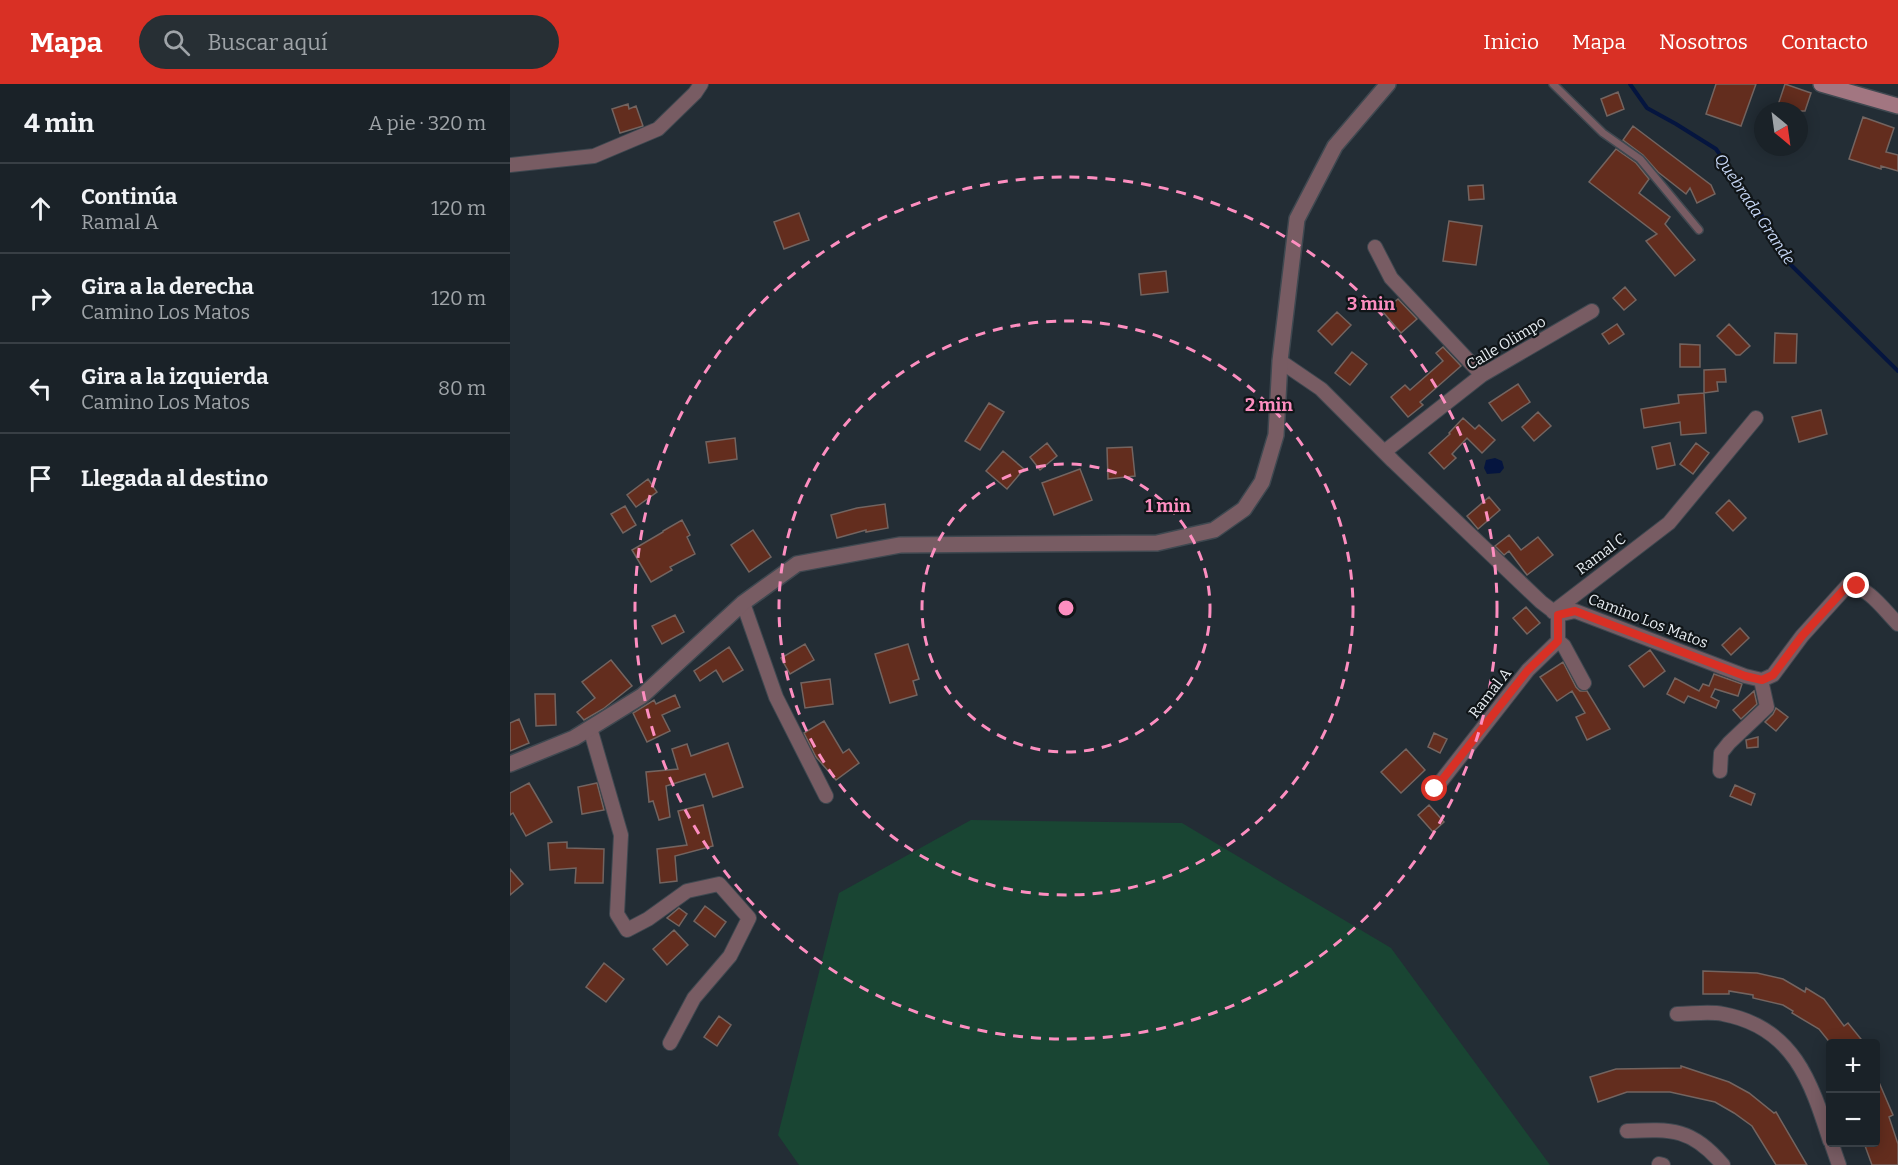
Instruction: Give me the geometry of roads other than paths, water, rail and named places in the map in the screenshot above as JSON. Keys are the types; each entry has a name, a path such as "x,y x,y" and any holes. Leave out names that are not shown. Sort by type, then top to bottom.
{"main road":[{"path":"1821,84 1898,106"}],"street":[{"path":"510,165 594,156 658,129 695,93 701,84"},
{"path":"510,764 574,738 642,696 743,603 797,564 900,545 1157,543 1214,530 1244,509 1262,482 1276,435 1280,362 1297,219 1335,146 1388,84"},
{"path":"1375,247 1391,278 1482,375"},
{"name":"Calle Olimpo","path":"1384,452 1482,375 1592,312"},
{"path":"1280,362 1321,389 1384,452 1555,613 1558,641 1564,646 1584,683"},
{"name":"Ramal C","path":"1555,613 1669,523 1756,418"},
{"path":"1720,771 1721,753 1767,707 1761,680 1773,675 1802,636 1848,585 1857,586 1870,595 1898,624"},
{"path":"743,603 776,697 826,796"},
{"name":"Camino Los Matos","path":"1555,613 1575,611 1745,676 1761,680"},
{"name":"Ramal A","path":"1435,789 1528,670 1558,641"},
{"path":"590,728 621,835 617,914 627,930 648,919 687,891 719,884 749,918 730,956 694,998 670,1043"},
{"path":"1677,1014 1721,1013 1749,1021 1769,1033 1789,1050 1804,1072 1814,1092 1826,1127"},
{"path":"1627,1131 1666,1130 1687,1136 1709,1148 1723,1165"},
{"path":"1833,1147 1839,1165"}],"lane":[{"path":"1553,84 1604,133 1640,159 1700,230"}],"water":[{"path":"1495,458 1502,461 1504,468 1500,473 1487,474 1484,468 1486,460"}],"waterway":[{"name":"Quebrada Grande","path":"1630,84 1647,108 1716,149 1761,214 1786,260 1898,371"}]}
